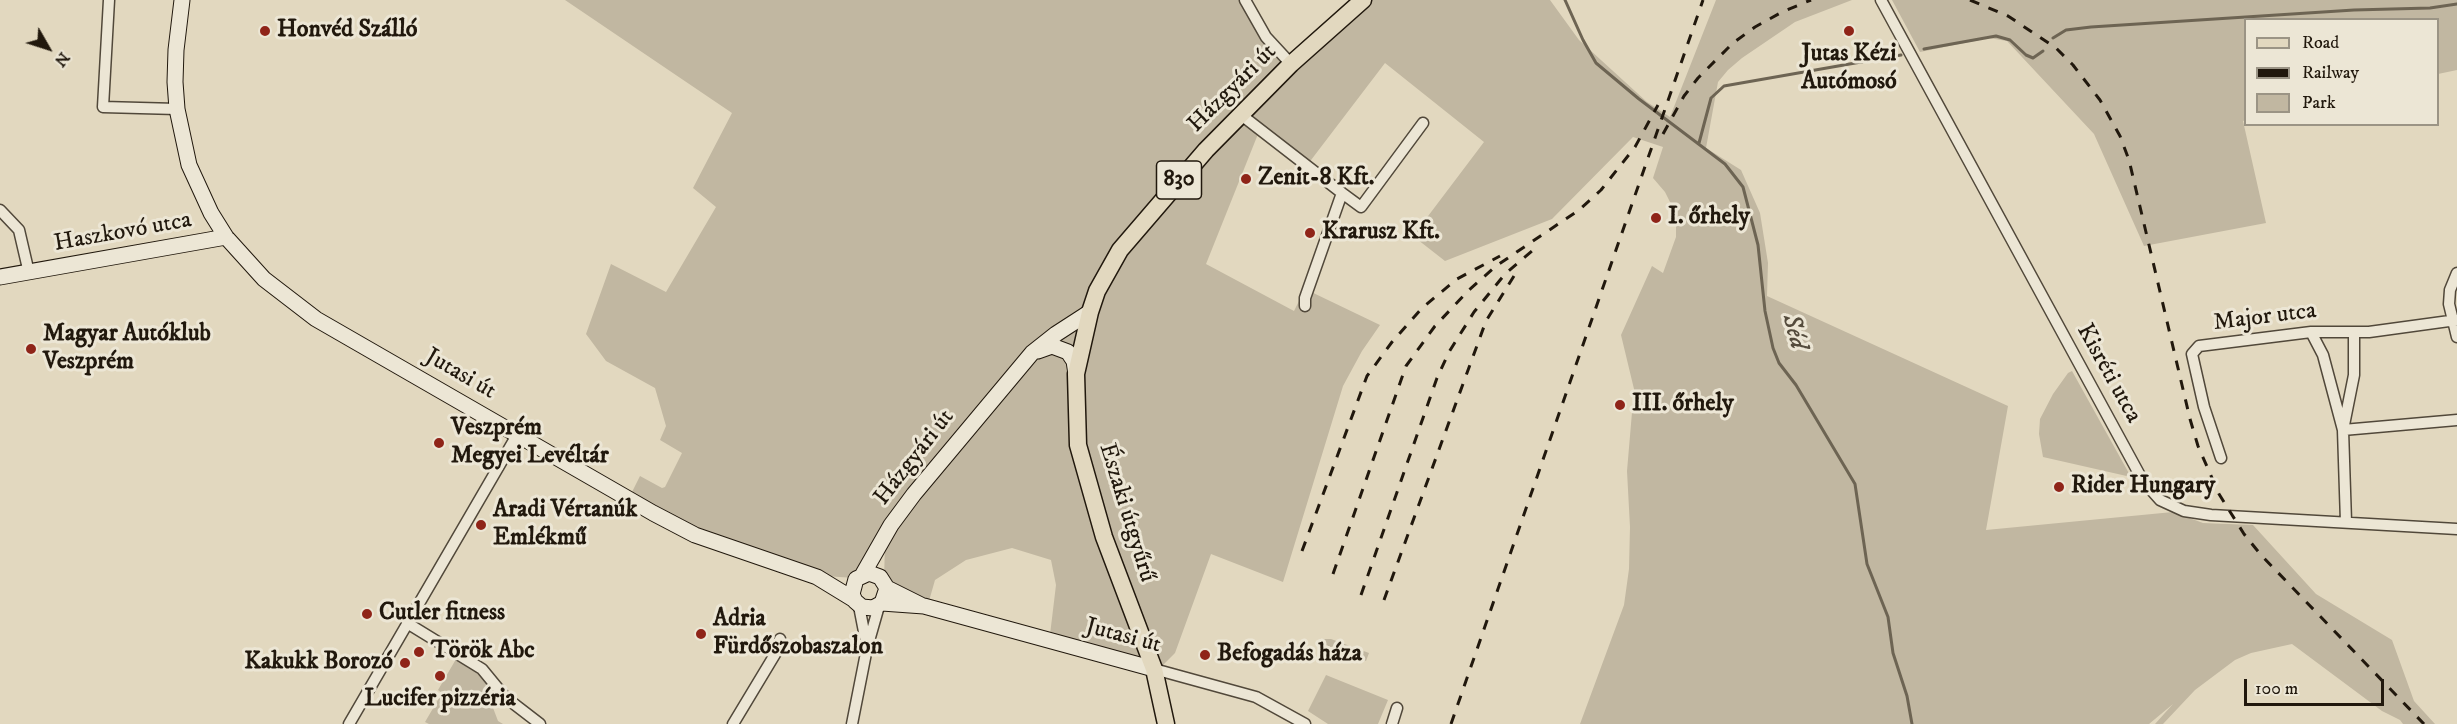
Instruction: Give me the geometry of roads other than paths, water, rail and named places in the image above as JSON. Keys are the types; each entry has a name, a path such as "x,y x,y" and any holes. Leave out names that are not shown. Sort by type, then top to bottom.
{"main road":[{"name":"Házgyári út","path":"1090,312 1106,272 1120,250 1206,150 1290,64 1363,0"},
{"name":"Északi útgyűrű","path":"1090,312 1076,375 1078,445 1104,537 1154,669 1166,724"}],"street":[{"path":"109,0 103,107 177,109"},
{"name":"Jutasi út","path":"182,0 176,50 177,109 189,165 211,213 226,237 264,279 316,319 653,513 695,535 817,577 869,609 880,604 924,606 1256,697 1305,724"},
{"path":"1245,0 1260,29 1290,64"},
{"name":"Kisréti utca","path":"1881,0 2137,471 2160,500 2172,507 2195,513 2457,529"},
{"path":"1240,114 1361,207 1423,123"},
{"path":"1305,306 1305,298 1342,192"},
{"name":"Haszkovó utca","path":"0,210 19,230 28,273"},
{"name":"Haszkovó utca","path":"0,277 226,237"},
{"path":"2457,273 2450,290 2450,304 2457,337"},
{"name":"Házgyári út","path":"860,577 915,494 1032,353 1090,312"},
{"name":"Major utca","path":"2221,458 2204,407 2192,354 2199,346 2311,332 2354,333 2455,320"},
{"path":"2311,332 2323,355 2343,430 2346,522"},
{"path":"2343,430 2354,375 2354,333"},
{"path":"1032,353 1052,346 1068,352 1074,361 1076,375"},
{"path":"2343,430 2457,420"},
{"path":"349,724 518,435"},
{"name":"Házgyári út","path":"884,539 885,584"},
{"name":"Jutasi út","path":"817,577 860,577 873,574 885,584 924,606"},
{"path":"860,577 852,588 867,648"},
{"path":"852,724 867,648 885,584"},
{"path":"407,623 482,669 505,697 540,724"},
{"path":"733,724 777,651 780,639"},
{"path":"1392,724 1397,708"}],"waterway":[{"name":"Séd","path":"1565,0 1596,63 1639,99 1725,164 1743,187 1758,245 1765,311 1773,348 1779,363 1796,385 1855,484 1867,564 1888,617 1893,653 1907,696 1912,724"},
{"path":"2053,38 2066,30 2091,27 2354,10 2430,8 2457,4"},
{"path":"1924,49 1996,36 2010,40 2026,55 2033,58 2043,51"},
{"path":"1699,143 1711,98 1724,86 1901,55"}],"railway":[{"path":"1451,724 1703,0"},
{"path":"1663,134 1684,96 1698,78 1733,43 1782,12 1811,0"},
{"path":"1970,0 2008,16 2056,48 2073,65 2100,100 2120,136 2129,160 2190,419 2198,446 2219,494 2244,534 2261,555 2424,724"},
{"path":"1333,574 1406,366 1435,326 1469,290 1496,266 1579,210 1601,190 1635,147 1658,105"},
{"path":"1361,595 1437,378 1449,352 1474,312 1505,274 1532,251"},
{"path":"1302,551 1367,376 1392,342 1422,308 1457,279 1500,256"},
{"path":"1384,600 1486,321 1514,276"}],"place":[{"name":"Honvéd Szálló","path":"265,31"},
{"name":"Jutas Kézi Autómosó","path":"1849,31"},
{"name":"Zenit-8 Kft.","path":"1246,179"},
{"name":"I. őrhely","path":"1656,218"},
{"name":"Krarusz Kft.","path":"1310,233"},
{"name":"Magyar Autóklub Veszprém","path":"31,349"},
{"name":"III. őrhely","path":"1620,405"},
{"name":"Veszprém Megyei Levéltár","path":"439,443"},
{"name":"Rider Hungary","path":"2059,487"},
{"name":"Aradi Vértanúk Emlékmű","path":"481,525"},
{"name":"Cutler fitness","path":"367,614"},
{"name":"Adria Fürdőszobaszalon","path":"701,634"},
{"name":"Török Abc","path":"419,652"},
{"name":"Befogadás háza","path":"1205,655"},
{"name":"Kakukk Borozó","path":"405,663"},
{"name":"Lucifer pizzéria","path":"440,676"}]}
